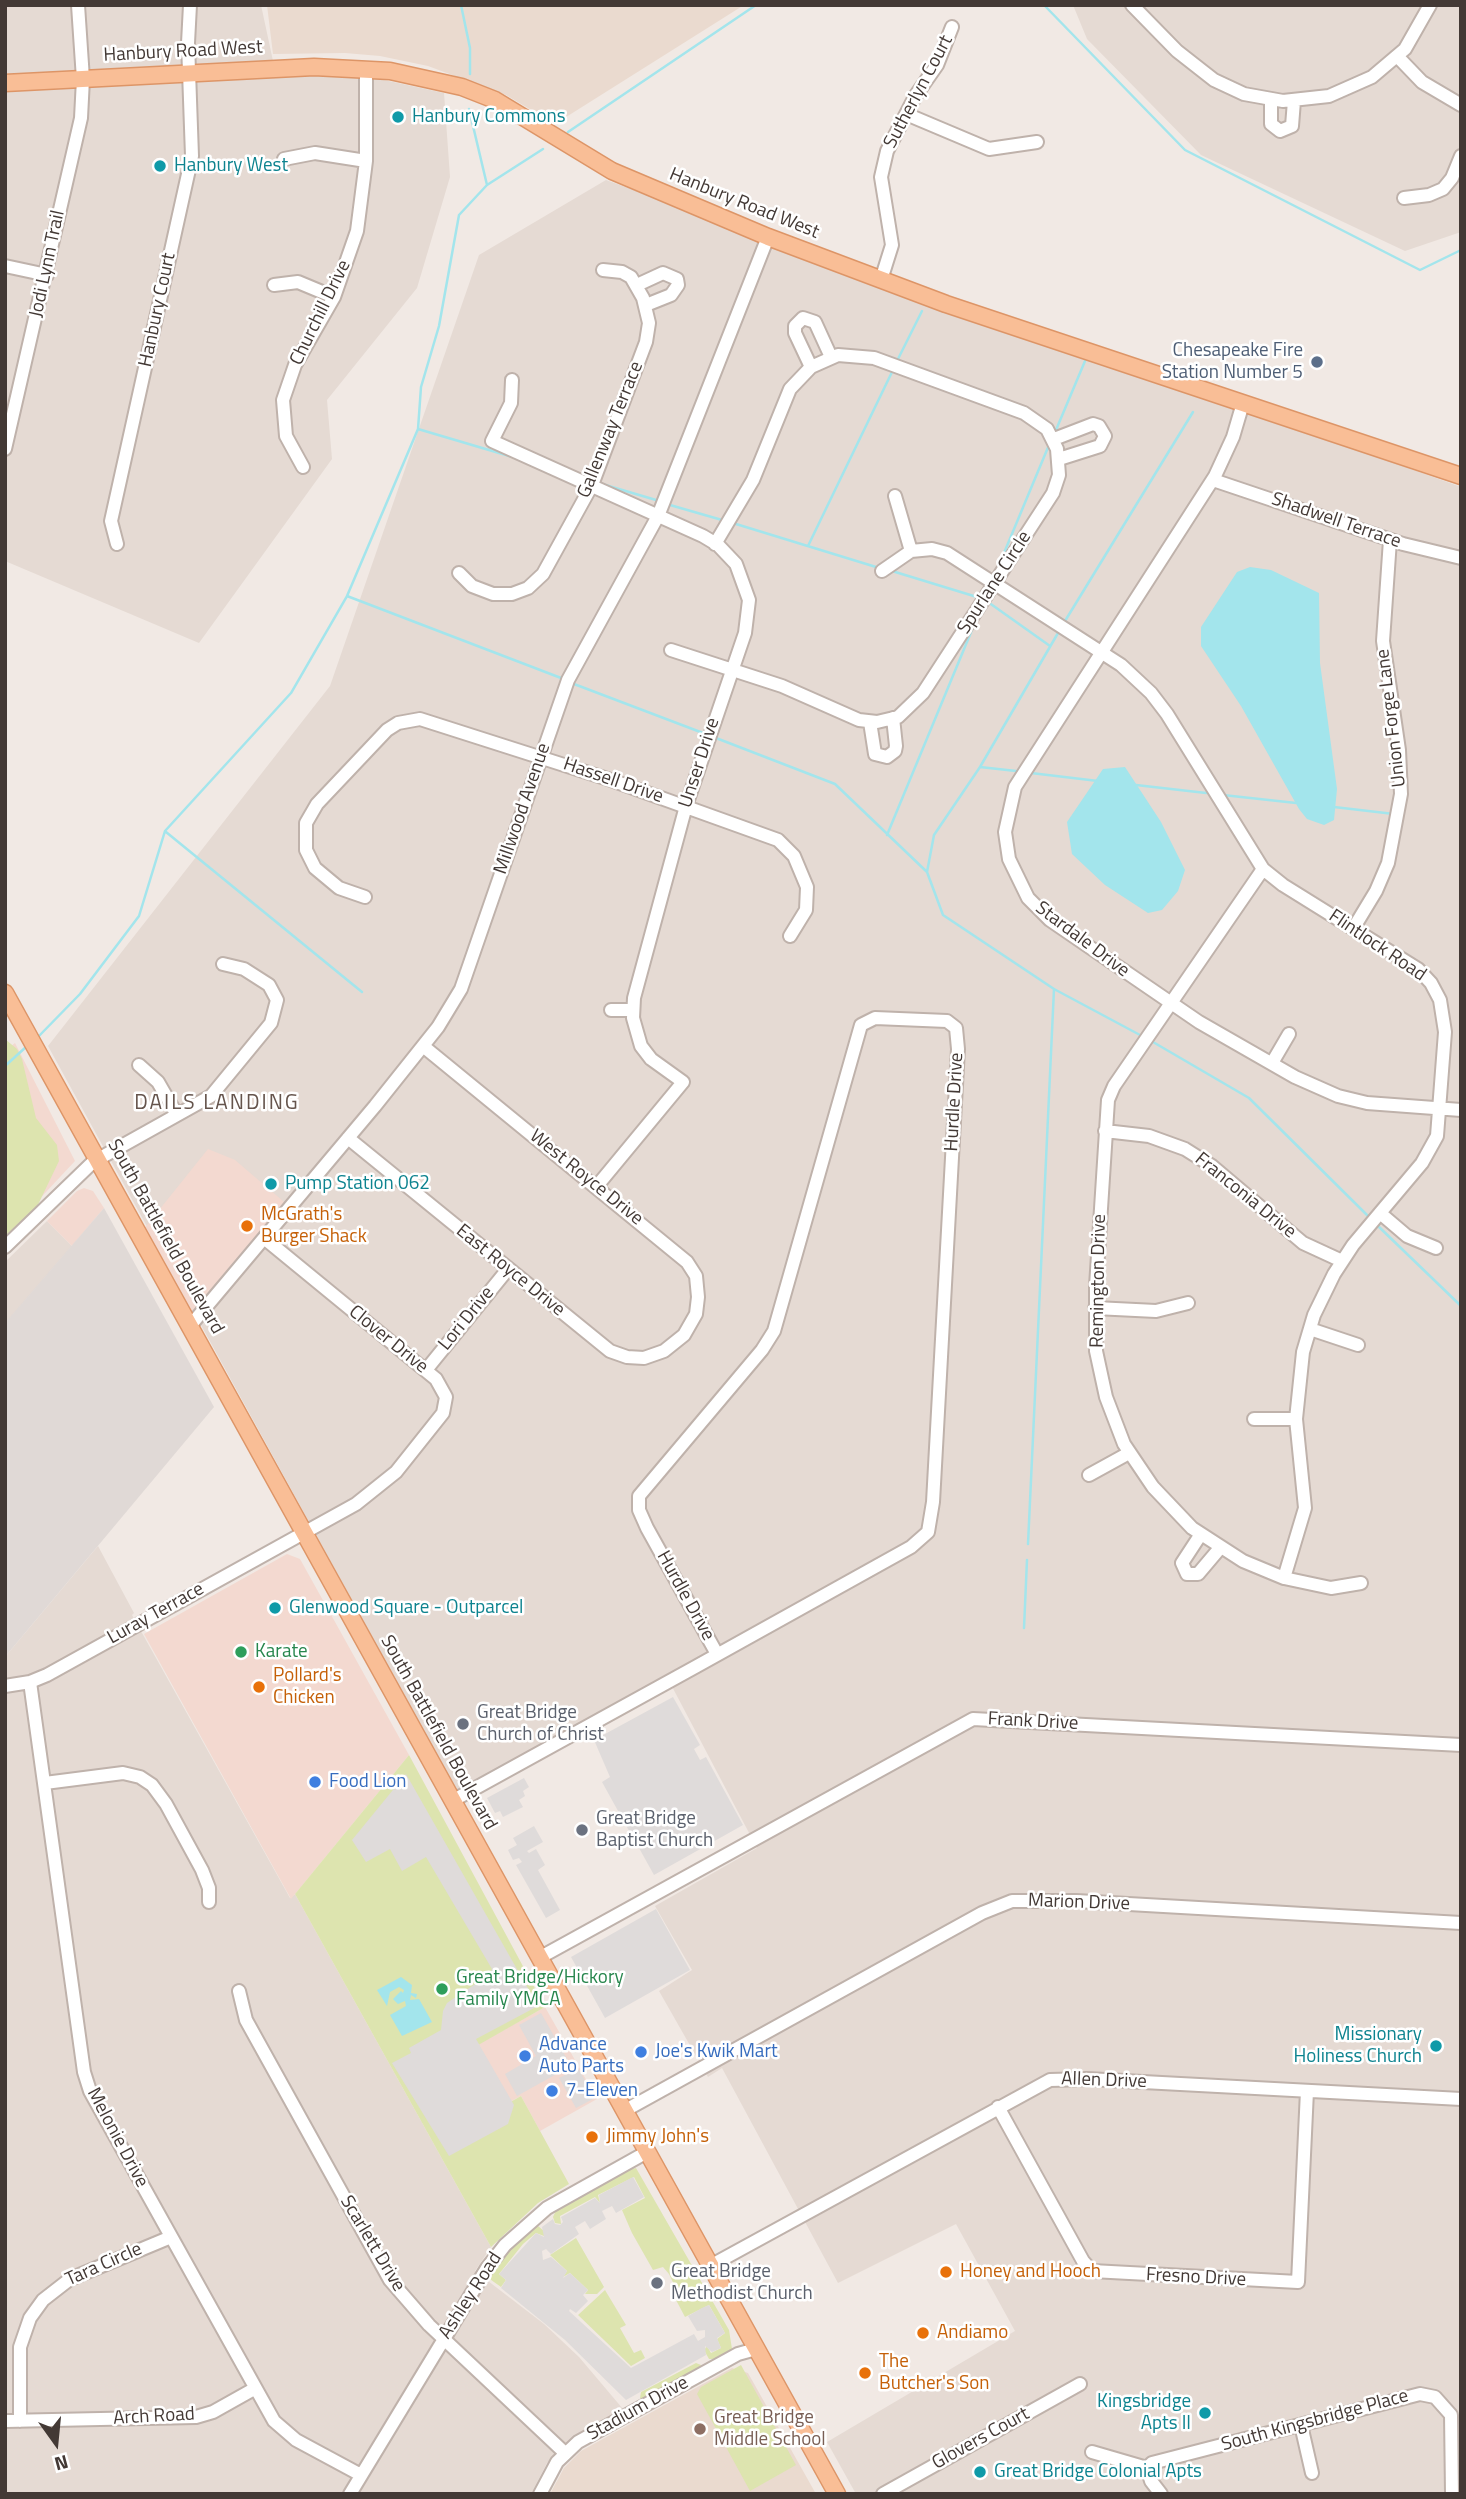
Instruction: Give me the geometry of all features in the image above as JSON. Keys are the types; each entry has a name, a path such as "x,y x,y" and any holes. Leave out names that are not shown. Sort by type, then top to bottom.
{"main road":[{"name":"Hanbury Road West","path":"5,83 314,67 366,69 422,77 495,100 612,172 768,237 881,280 1461,476"},
{"name":"South Battlefield Boulevard","path":"5,993 837,2494"}],"street":[{"name":"Jodi Lynn Trail","path":"5,449 47,275 80,118 83,79 78,5"},
{"name":"Hanbury Court","path":"117,544 111,522 192,156 188,73 190,5"},
{"path":"1132,5 1200,71 1230,88 1271,99 1294,101 1329,96 1359,85 1397,56 1417,32 1430,5"},
{"name":"Sutherlyn Court","path":"881,280 892,245 881,177 882,167 906,114 937,65 953,27"},
{"path":"1397,56 1422,82 1461,105"},
{"name":"Churchill Drive","path":"303,467 286,436 283,400 295,365 334,297 358,231 366,161 366,69"},
{"path":"1271,99 1271,124 1280,131 1292,126 1294,101"},
{"path":"906,114 989,149 1037,142"},
{"path":"284,159 315,153 366,161"},
{"path":"1404,198 1429,195 1443,189 1452,178 1461,156"},
{"name":"Millwood Avenue","path":"191,1326 423,1045 444,1018 466,978 568,680 658,516 768,237"},
{"path":"5,266 47,275"},
{"path":"603,270 622,272 637,285 663,273 677,279 678,285 671,295 646,305"},
{"path":"274,285 299,282 334,297"},
{"name":"Gallenway Terrace","path":"459,573 472,586 494,594 512,594 528,588 543,574 592,485 646,342 649,323 646,305 637,285"},
{"path":"811,367 795,333 795,326 803,318 816,322 831,357"},
{"path":"715,544 753,481 790,389 811,367 831,357 862,355 1024,412 1040,422 1054,439 1093,424 1099,426 1105,436 1100,446 1059,459"},
{"name":"Unser Drive","path":"512,380 511,402 492,441 715,544 736,564 749,600 747,622 686,806 632,1010"},
{"name":"Stardale Drive","path":"1243,403 1233,437 1213,480 1015,787 1005,832 1009,859 1016,879 1043,915 1170,1003 1310,1085 1353,1100 1461,1110"},
{"name":"Spurlane Circle","path":"870,722 893,718 907,711 923,693 995,583 1053,493 1059,475 1059,459 1054,439"},
{"name":"Shadwell Terrace","path":"1213,480 1390,540 1461,558"},
{"path":"882,571 911,551 895,496"},
{"name":"Union Forge Lane","path":"1353,929 1376,891 1388,863 1401,794 1399,750 1383,641 1390,540"},
{"name":"Flintlock Road","path":"911,551 932,548 947,553 1132,674 1159,703 1263,869 1418,969 1435,988 1445,1019 1441,1109 1433,1147 1342,1261 1323,1295 1310,1329 1299,1370 1296,1419 1305,1507 1284,1578"},
{"path":"671,650 732,669 870,722 875,754 887,758 895,751 896,746 893,718"},
{"name":"Hassell Drive","path":"365,897 339,888 315,868 306,850 305,828 314,808 387,730 398,723 420,719 765,832 792,853 803,875 808,897 806,910 790,936"},
{"name":"Remington Drive","path":"1263,869 1114,1086 1108,1100 1095,1308 1100,1372 1113,1419 1129,1453 1153,1487 1200,1534 1220,1548 1284,1578 1331,1588 1361,1583"},
{"path":"5,1247 98,1159 211,1096 275,1017 276,1000 269,985 253,973 223,964"},
{"path":"597,1186 683,1082 645,1051 635,1031 632,1010 611,1010"},
{"name":"Hurdle Drive","path":"452,1801 911,1547 925,1537 930,1527 958,1049 956,1028 947,1021 875,1018 861,1024 774,1331 762,1350 639,1496 639,1510 643,1521 717,1654"},
{"path":"1272,1063 1289,1034"},
{"name":"West Royce Drive","path":"423,1045 690,1265 698,1285 698,1297 696,1314 684,1335"},
{"path":"139,1065 158,1082 177,1115"},
{"name":"Franconia Drive","path":"1105,1131 1149,1136 1185,1149 1212,1166 1303,1243 1342,1261"},
{"name":"East Royce Drive","path":"348,1138 593,1338 618,1354 644,1358 657,1354 684,1335"},
{"path":"1380,1213 1407,1236 1436,1248"},
{"name":"Clover Drive","path":"264,1238 426,1370 446,1396 447,1404 439,1420 396,1472 373,1492 303,1534"},
{"name":"Lori Drive","path":"426,1370 508,1269"},
{"path":"1095,1308 1156,1311 1188,1303"},
{"path":"1310,1329 1358,1345"},
{"path":"1254,1419 1296,1419"},
{"path":"1089,1475 1129,1453"},
{"name":"Luray Terrace","path":"5,1686 30,1682 303,1534"},
{"path":"1200,1534 1182,1563 1187,1574 1198,1574 1220,1548"},
{"name":"Melonie Drive","path":"30,1682 84,2072 92,2096 274,2421 287,2434 360,2475"},
{"name":"Frank Drive","path":"539,1958 973,1719 1461,1745"},
{"path":"45,1783 123,1773 148,1782 161,1795 202,1870 209,1888 209,1902"},
{"name":"Marion Drive","path":"624,2111 982,1913 1012,1901 1076,1901 1461,1923"},
{"name":"Scarlett Drive","path":"239,1991 246,2020 390,2280 443,2339 565,2453"},
{"name":"Allen Drive","path":"710,2266 998,2107 1054,2079 1461,2099"},
{"name":"Fresno Drive","path":"998,2107 1083,2261 1092,2271 1298,2283 1307,2091"},
{"name":"Ashley Road","path":"350,2494 487,2268 511,2238 554,2203 647,2152"},
{"name":"Tara Circle","path":"20,2421 20,2347 30,2318 43,2300 70,2279 170,2236"},
{"name":"Stadium Drive","path":"540,2494 565,2453 608,2425 738,2354 756,2349"},
{"name":"Glovers Court","path":"883,2494 1080,2384"},
{"name":"Arch Road","path":"5,2421 196,2417 213,2412 254,2389"},
{"name":"South Kingsbridge Place","path":"1147,2468 1152,2463 1415,2395 1426,2395 1443,2402 1453,2421 1454,2494"},
{"path":"1301,2425 1312,2473"},
{"path":"1092,2452 1147,2468 1146,2472 1161,2494"}],"shaded area":[{"path":"5,5 261,5 276,75 347,72 444,93 450,177 417,288 327,400 332,459 199,643 5,561"},
{"path":"267,5 744,5 555,124 506,95 428,66 380,56 345,53 273,54"},
{"path":"1073,5 1461,5 1461,232 1405,251 1201,155 1087,39"},
{"path":"606,180 1461,487 1461,2494 856,2494 827,2442 1015,2331 956,2224 838,2283 722,2068 708,2077 659,1991 692,1970 655,1906 757,1848 667,1677 456,1790 48,1046 330,686 479,255"},
{"path":"15,1043 75,1161 32,1207 5,1051"},
{"path":"208,1149 235,1160 290,1207 190,1326 139,1235"},
{"path":"84,1188 93,1191 104,1208 72,1246 47,1221 77,1191"},
{"path":"104,1208 214,1407 5,1657 5,1323"},
{"path":"47,1221 72,1246 5,1324 5,1262"},
{"path":"98,1546 134,1613 132,1615 290,1898 295,1894 491,2247 475,2271 544,2324 579,2357 623,2409 573,2437 547,2463 531,2494 5,2494 5,1657"},
{"path":"287,1554 300,1559 409,1755 291,1899 144,1634"},
{"path":"673,1697 700,1745 694,1749 700,1760 706,1757 743,1825 654,1875 639,1848 645,1844 640,1835 633,1838 602,1782 610,1777 594,1740"},
{"path":"406,1774 538,2006 476,2039 514,2105 508,2124 449,2156 392,2063 411,2053 409,2048 441,2030 443,2011 447,2003 490,1974 492,1969 426,1857 402,1871 390,1849 366,1862 352,1840"},
{"path":"524,1778 529,1787 523,1791 525,1796 519,1800 523,1807 503,1817 500,1811 495,1813 487,1798"},
{"path":"534,1826 543,1842 527,1851 529,1853 536,1849 545,1865 538,1870 560,1910 546,1918 516,1865 522,1862 519,1858 513,1860 508,1850 517,1845 513,1838"},
{"path":"656,1909 690,1970 605,2018 571,1957"},
{"name":"Advance Auto Parts","path":"545,2007 597,2099 540,2131 521,2096 504,2105 473,2047"},
{"path":"541,2013 571,2066 517,2096 505,2074 536,2056 519,2025"},
{"path":"578,2068 595,2098 576,2108 559,2078"},
{"path":"633,2177 644,2197 616,2213 612,2206 602,2211 606,2219 590,2229 585,2221 575,2227 579,2234 551,2254 546,2249 542,2251 543,2260 551,2257 567,2271 563,2278 570,2273 588,2290 583,2295 588,2301 576,2313 570,2309 569,2311 631,2368 694,2334 698,2341 705,2337 705,2330 697,2331 688,2316 709,2305 725,2333 717,2338 721,2348 712,2352 705,2346 706,2355 626,2400 565,2340 501,2288 506,2280 499,2274 536,2233 544,2237 542,2227 553,2219 555,2224 560,2225 563,2222 561,2217 595,2198 600,2203 599,2195"},
{"name":"Great Bridge Middle School","path":"732,2368 748,2373 816,2494 550,2494 564,2468 581,2451"}],"green space":[{"path":"5,1039 17,1049 22,1059 36,1118 57,1145 59,1161 35,1211 5,1247"},
{"name":"Great Bridge/Hickory Family YMCA","path":"409,1755 545,2007 473,2048 505,2105 521,2096 569,2184 538,2203 491,2247 295,1894"},
{"path":"636,2168 729,2330 732,2349 719,2359 709,2359 704,2350 707,2346 711,2353 721,2348 717,2339 725,2333 709,2305 685,2317 676,2300 680,2297 669,2274 663,2267 653,2270 632,2233 622,2210 645,2198 634,2177 598,2195 600,2203 595,2197 560,2216 561,2224 555,2223 553,2217 557,2208 626,2170"},
{"path":"538,2226 544,2231 544,2236 536,2233 523,2244 499,2274 506,2280 501,2287 487,2277 512,2245 530,2228"},
{"path":"576,2238 604,2287 597,2294 585,2294 588,2290 570,2273 563,2277 567,2271 550,2255"},
{"path":"605,2290 626,2325 620,2328 634,2353 641,2350 645,2358 631,2366 578,2315"},
{"path":"696,2363 701,2365 698,2371 644,2400 640,2398 641,2392"},
{"path":"741,2365 796,2465 750,2491 697,2394 701,2387"}],"water":[{"path":"1250,567 1271,570 1319,593 1320,663 1337,789 1334,820 1324,825 1307,819 1299,809 1241,706 1201,646 1201,627 1237,572"},
{"path":"1125,767 1161,822 1185,870 1178,891 1162,910 1148,913 1105,885 1072,854 1067,822 1103,769"},
{"path":"401,1977 412,1985 411,1993 417,1994 416,1998 411,1995 410,2000 419,1999 432,2022 402,2036 390,2015 406,2006 405,2001 398,2004 393,1999 404,1990 399,1987 390,1992 387,2006 377,1990"}],"waterway":[{"path":"461,5 470,48 470,74"},
{"path":"568,132 756,5"},
{"path":"1044,5 1185,150 1420,270 1461,250"},
{"path":"469,109 487,185"},
{"path":"37,1038 80,994 139,916 165,831 291,693 347,596 418,429 421,387 439,326 459,215 487,185 543,149"},
{"path":"898,359 922,311"},
{"path":"1056,430 1085,361"},
{"path":"808,546 892,372"},
{"path":"1065,621 1193,412"},
{"path":"418,429 516,458"},
{"path":"999,565 1049,445"},
{"path":"602,484 656,500"},
{"path":"670,505 722,520"},
{"path":"736,524 876,567"},
{"path":"892,571 977,597"},
{"path":"347,596 561,678"},
{"path":"988,602 1050,646"},
{"path":"887,835 974,625"},
{"path":"927,872 934,835 980,767 1058,633"},
{"path":"574,684 703,733"},
{"path":"716,738 835,784 927,872 943,915 1054,989 1140,1035"},
{"path":"980,767 1016,771"},
{"path":"1031,773 1098,781"},
{"path":"1136,785 1206,793"},
{"path":"1223,795 1296,803"},
{"path":"1334,807 1394,814"},
{"path":"166,832 362,992"},
{"path":"1028,1544 1054,989"},
{"path":"1153,1042 1249,1098 1368,1216"},
{"path":"5,1066 26,1047"},
{"path":"1378,1226 1461,1306"},
{"path":"1024,1628 1027,1560"}],"place":[{"name":"Hanbury Commons","path":"398,117"},
{"name":"Hanbury West","path":"160,166"},
{"name":"Chesapeake Fire Station Number 5","path":"1317,362"},
{"name":"Pump Station 062","path":"271,1184"},
{"name":"McGrath's Burger Shack","path":"247,1226"},
{"name":"Glenwood Square - Outparcel","path":"275,1608"},
{"name":"Karate","path":"241,1652"},
{"name":"Pollard's Chicken","path":"259,1687"},
{"name":"Great Bridge Church of Christ","path":"463,1724"},
{"name":"Food Lion","path":"315,1782"},
{"name":"Great Bridge Baptist Church","path":"582,1830"},
{"name":"Great Bridge/Hickory Family YMCA","path":"442,1989"},
{"name":"Missionary Holiness Church","path":"1436,2046"},
{"name":"Joe's Kwik Mart","path":"641,2052"},
{"name":"Advance Auto Parts","path":"525,2056"},
{"name":"7-Eleven","path":"552,2091"},
{"name":"Jimmy John's","path":"592,2137"},
{"name":"Honey and Hooch","path":"946,2272"},
{"name":"Great Bridge Methodist Church","path":"657,2283"},
{"name":"Andiamo","path":"923,2333"},
{"name":"The Butcher's Son","path":"865,2373"},
{"name":"Kingsbridge Apts II","path":"1205,2413"},
{"name":"Great Bridge Middle School","path":"700,2429"},
{"name":"Great Bridge Colonial Apts","path":"980,2472"}],"district":[{"name":"DAILS LANDING","path":"217,1104"}]}
